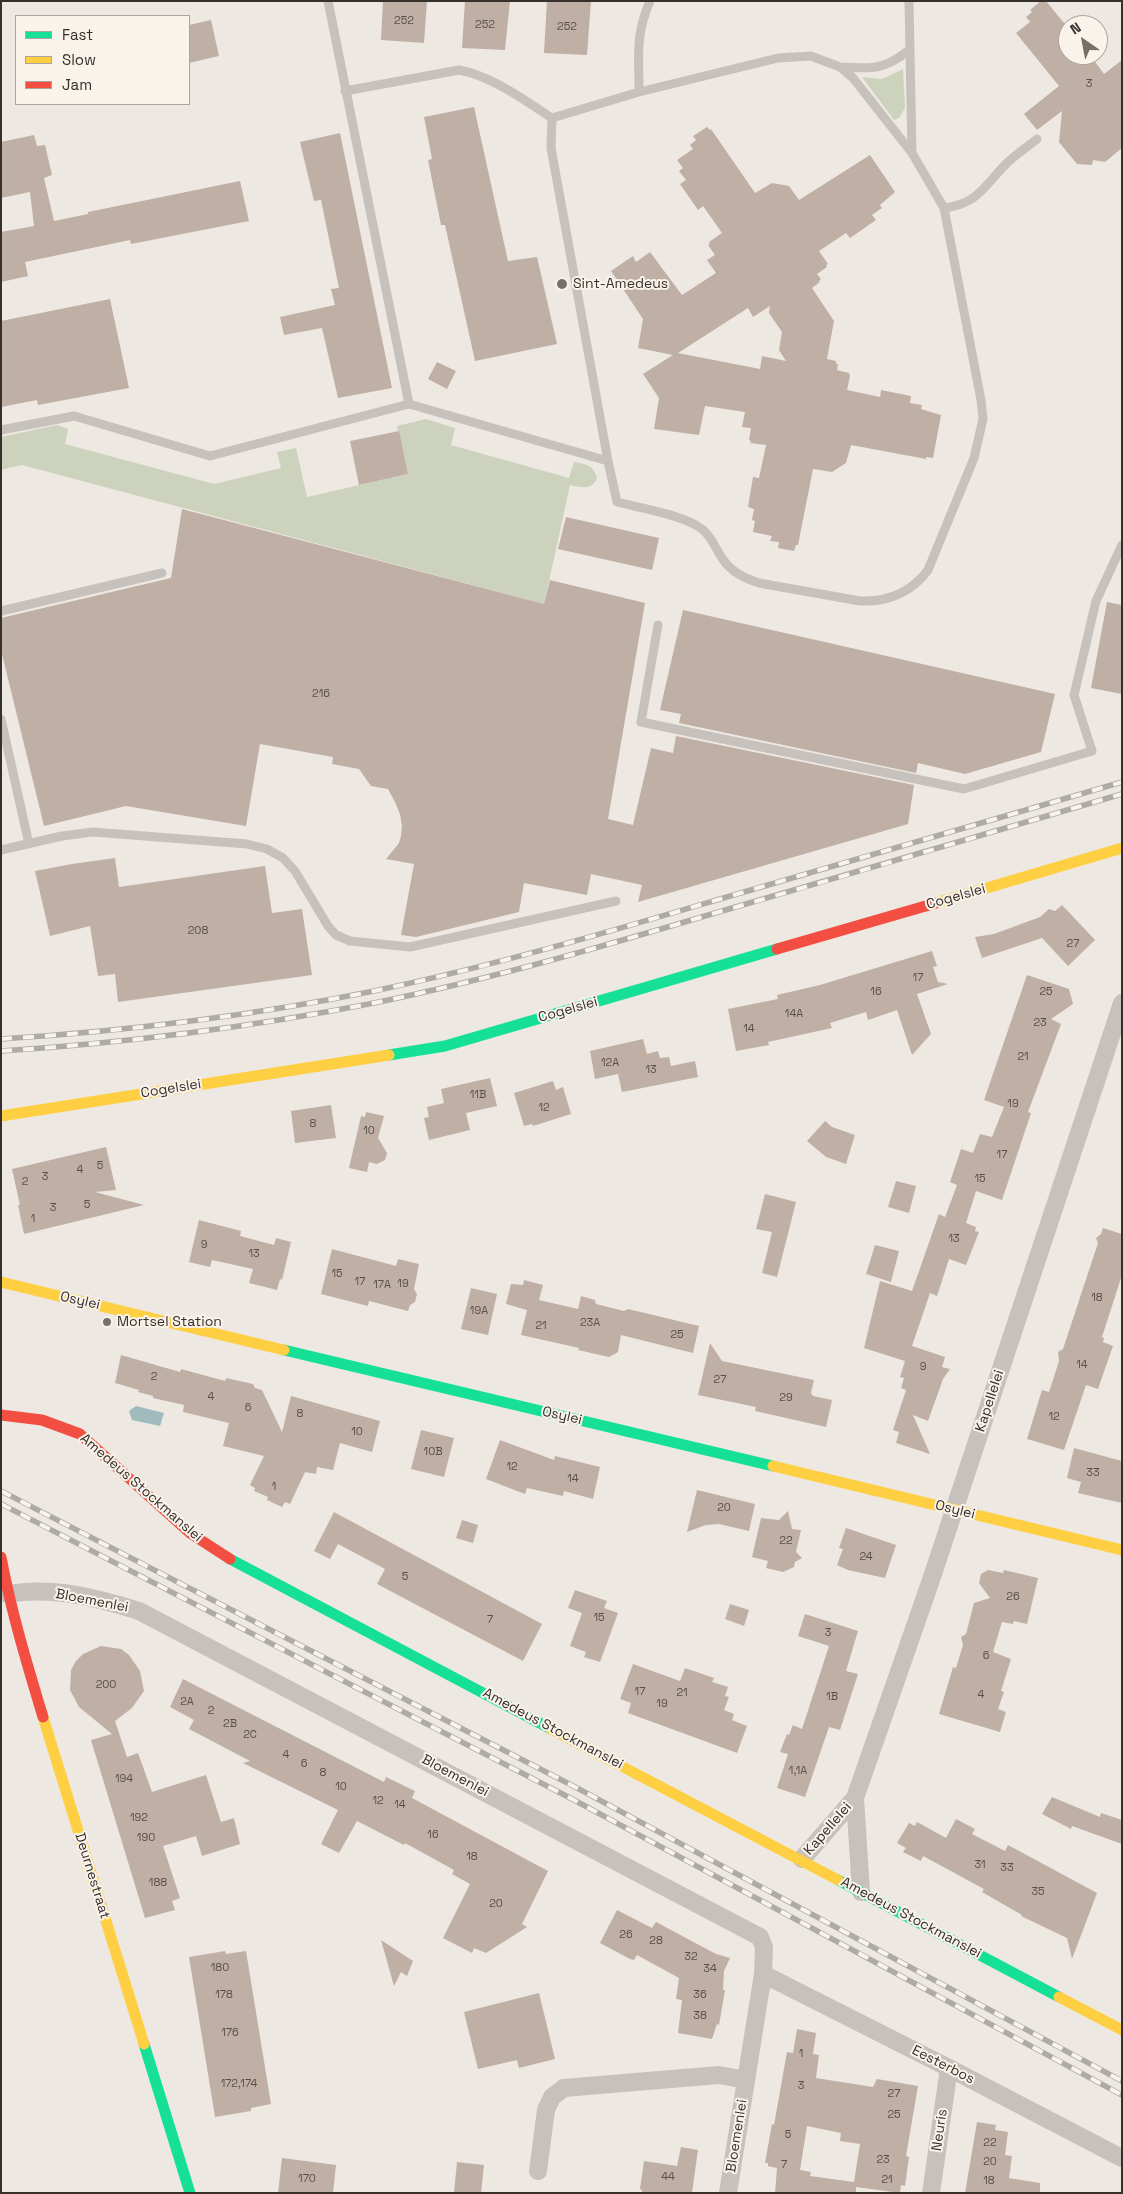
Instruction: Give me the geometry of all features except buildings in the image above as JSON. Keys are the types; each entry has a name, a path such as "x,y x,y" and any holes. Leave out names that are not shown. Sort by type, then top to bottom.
{"street":[{"name":"Cogelslei","path":"1,1116 446,1046 1122,848"},
{"name":"Kapellelei","path":"802,1860 855,1798 954,1510 1122,1003"},
{"name":"Osylei","path":"1,1282 1122,1550"},
{"name":"Amedeus Stockmanslei","path":"1,1415 32,1417 64,1426 80,1434 190,1534 226,1557 1122,2030"},
{"name":"Deurnestraat","path":"1,1557 8,1594 23,1651 190,2193"},
{"name":"Bloemenlei","path":"8,1594 39,1591 94,1598 140,1611 754,1932 762,1941 764,1947 763,1974 728,2193"},
{"name":"Kapellelei","path":"855,1798 861,1892"},
{"name":"Eesterbos","path":"763,1974 1122,2158"},
{"name":"Neuris","path":"931,2193 949,2068"},
{"name":"Bloemenlei","path":"538,2171 546,2110 552,2097 564,2088 719,2075 746,2080"}],"lane":[{"path":"328,1 409,404"},
{"path":"639,92 638,35 650,1"},
{"path":"909,1 912,153"},
{"path":"345,92 459,70 472,72 552,118 639,92 786,57 811,56 840,67 871,69 884,66 898,59 909,50"},
{"path":"552,118 551,148 617,502 692,522 713,541 732,571 746,579 759,583 867,602 888,599 912,587 921,579 932,562 974,458 983,419 944,208 912,153 853,78 840,67"},
{"path":"944,208 958,206 978,194 1007,163 1037,139"},
{"path":"1,430 74,416 210,456 409,404 608,461"},
{"path":"658,625 641,722 964,789 1092,751 1074,695 1096,601 1122,545"},
{"path":"1,611 162,572"},
{"path":"1,719 29,844"},
{"path":"1,850 62,836 93,832 247,844 267,849 283,858 295,871 328,926 336,935 350,941 410,948 616,901"}],"green space":[{"path":"903,69 905,108 899,118 894,120 862,77 882,79"},
{"path":"426,419 455,428 451,445 569,478 574,462 594,470 597,478 592,485 578,487 570,485 544,604 22,465 1,470 1,437 57,425 68,429 65,444 214,484 281,468 277,452 296,448 307,497 408,474 397,426"}],"water":[{"path":"136,1406 164,1413 160,1426 132,1420 129,1411"}],"railway":[{"path":"1,1039 95,1032 235,1015 328,1000 421,981 514,958 606,932 1122,782"},
{"path":"1,1051 95,1044 235,1027 328,1012 418,994 592,949 1122,794"},
{"path":"1,1491 579,1789 1122,2081"},
{"path":"1,1504 574,1800 1122,2095"}],"traffic: fast":[{"path":"389,1055 445,1046 777,949"},
{"path":"284,1350 773,1466"},
{"path":"230,1559 551,1729"},
{"path":"838,1880 1059,1997"},
{"path":"144,2044 190,2193"}],"traffic: slow":[{"path":"936,903 1122,848"},
{"path":"1,1116 389,1055"},
{"path":"1,1282 284,1350"},
{"path":"773,1466 1122,1550"},
{"path":"43,1717 144,2044"},
{"path":"551,1729 838,1880"},
{"path":"1059,1997 1122,2030"}],"traffic: jam":[{"path":"777,949 936,903"},
{"path":"1,1415 42,1420 80,1434 190,1533 230,1559"},
{"path":"1,1557 14,1617 43,1717"}],"place":[{"name":"Sint-Amedeus","path":"562,284"},
{"name":"Mortsel Station","path":"107,1322"}]}
